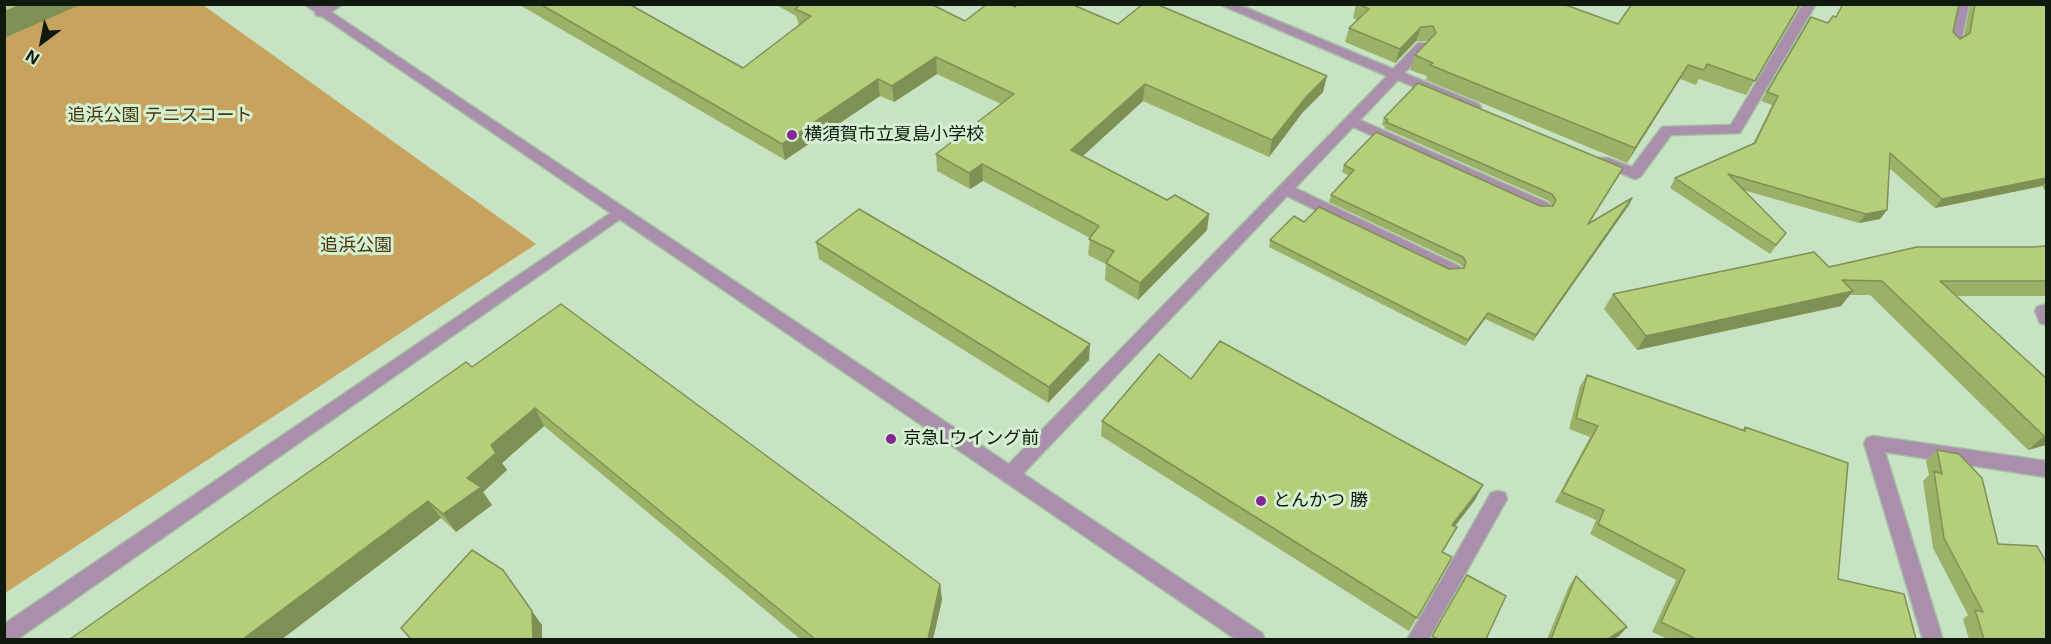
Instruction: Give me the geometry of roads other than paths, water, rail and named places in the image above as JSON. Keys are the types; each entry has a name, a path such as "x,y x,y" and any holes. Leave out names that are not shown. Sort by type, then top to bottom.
{"street":[{"path":"316,9 338,4"},
{"path":"1225,4 1483,111"},
{"path":"1591,156 1635,174 1667,130 1735,130 1810,4"},
{"path":"1955,42 1963,4"},
{"path":"316,9 1255,639"},
{"path":"1010,475 1423,46"},
{"path":"1351,121 1544,207"},
{"path":"1285,189 1453,270"},
{"path":"4,636 618,213"},
{"path":"2046,310 2043,311 2046,319"},
{"path":"1933,639 1873,443 2046,469"},
{"path":"1417,639 1498,498"}],"place":[{"name":"横須賀市立夏島小学校","path":"792,135"},
{"name":"京急Lウイング前","path":"891,439"},
{"name":"とんかつ 勝","path":"1261,501"}],"park label":[{"name":"追浜公園 テニスコート","path":"160,116"},
{"name":"追浜公園","path":"356,246"}]}
